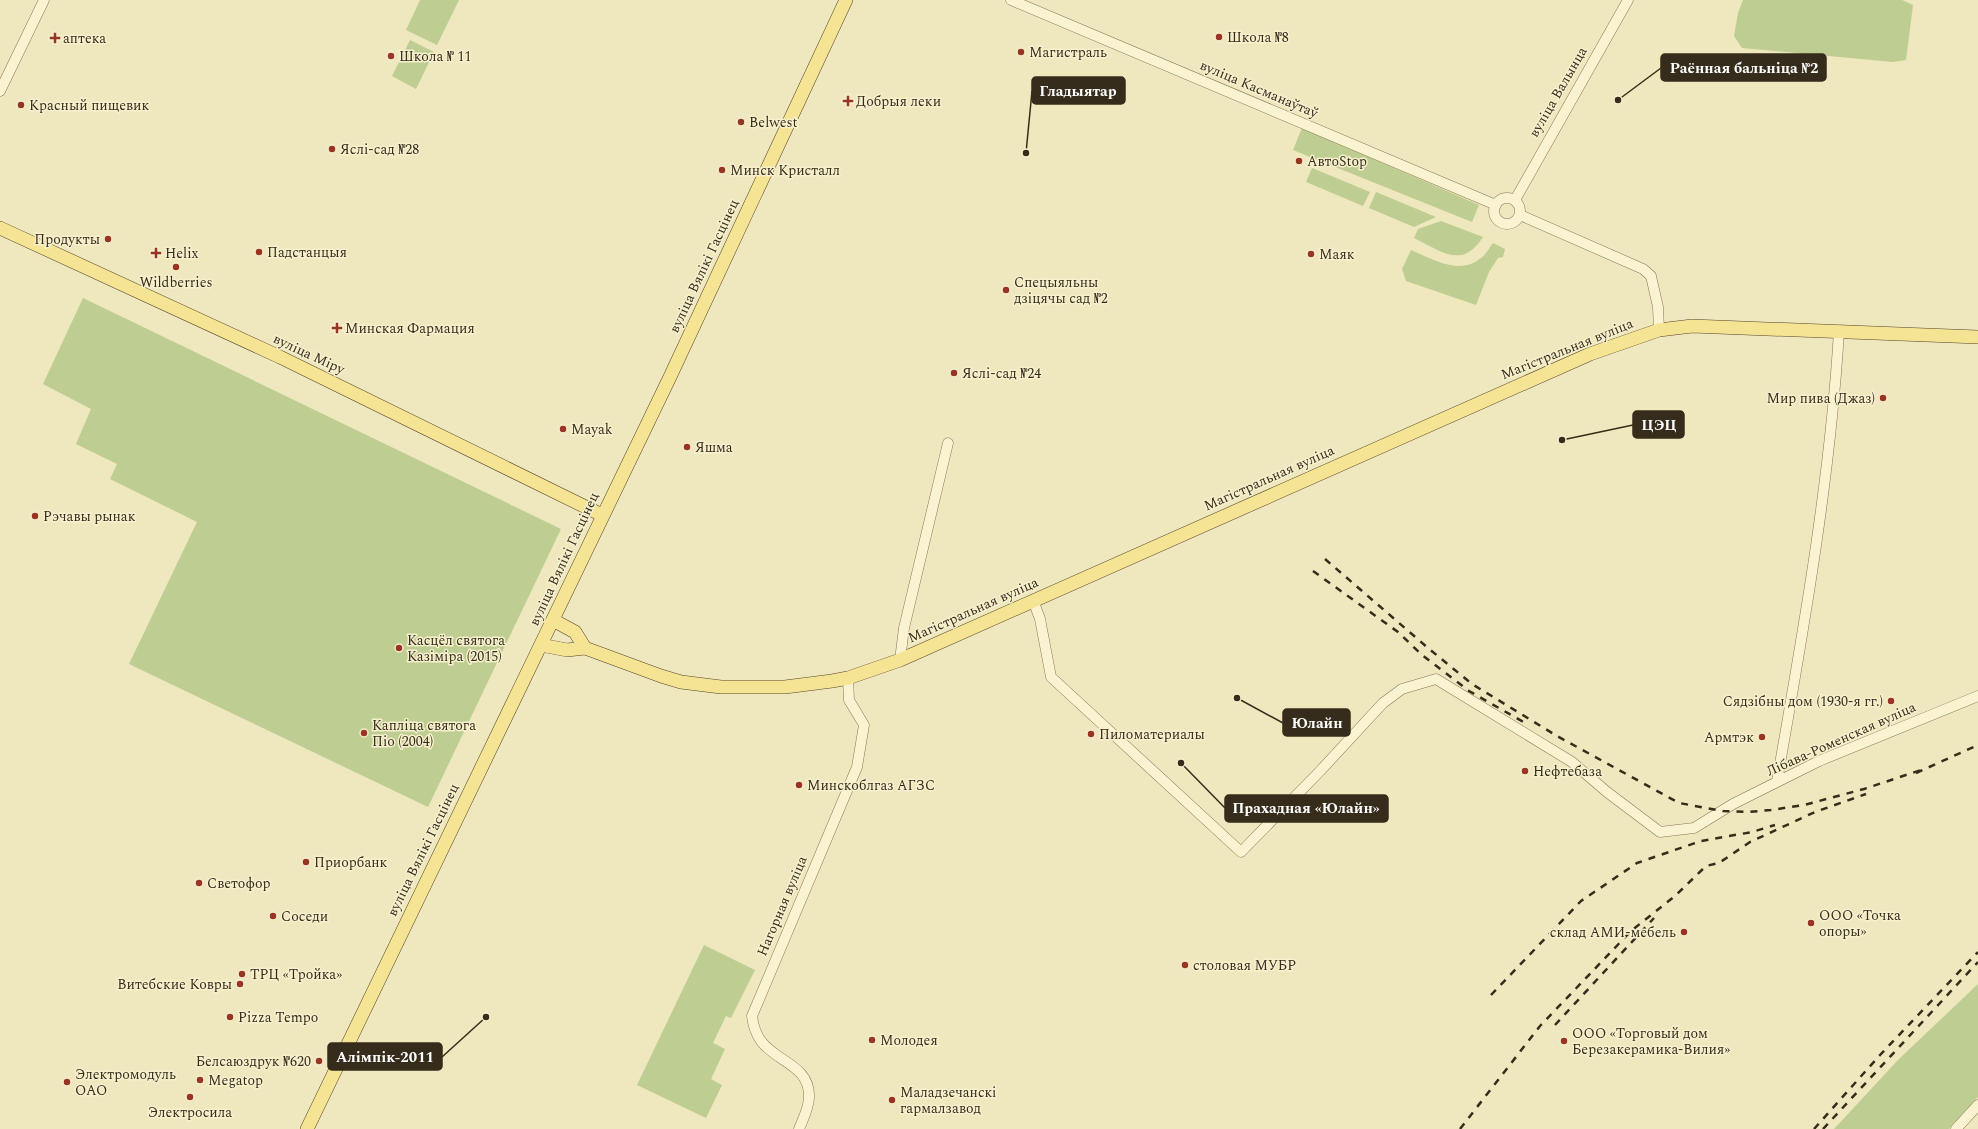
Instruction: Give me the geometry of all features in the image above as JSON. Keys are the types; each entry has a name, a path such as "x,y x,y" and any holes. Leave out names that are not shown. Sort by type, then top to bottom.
{"main road":[{"name":"вуліца Вялікі Гасцінец","path":"307,1129 439,852 553,620 745,217 846,0"},
{"name":"вуліца Міру","path":"0,228 280,358 602,515"},
{"name":"Магістральная вуліца","path":"585,648 681,682 721,687 785,687 848,678 900,660 1590,354 1659,330 1692,326 1978,337"},
{"path":"541,645 567,650 585,648 575,632 553,620"}],"street":[{"path":"0,91 44,0"},
{"name":"вуліца Касманаўтаў","path":"1011,0 1496,205"},
{"name":"вуліца Валынца","path":"1515,200 1628,0"},
{"path":"1504,198 1515,200 1519,205 1520,215 1513,223 1501,223 1495,216 1496,205 1504,198"},
{"path":"1520,215 1643,269 1652,276 1658,307 1659,330"},
{"path":"1777,781 1817,534 1832,409 1839,331"},
{"path":"900,660 904,628 948,443"},
{"name":"Лібава-Роменская вуліца","path":"1033,600 1040,619 1051,677 1241,852 1321,770 1383,703 1402,689 1436,679 1572,762 1607,792 1660,832 1694,828 1733,804 1819,761 1978,696"},
{"name":"Нагорная вуліца","path":"799,1129 809,1099 809,1090 799,1071 762,1043 753,1026 752,1016 857,767 864,725 849,700 848,678"},
{"path":"1956,1129 1978,1105"}],"green space":[{"path":"420,0 459,0 437,45 406,30"},
{"path":"1743,0 1902,0 1913,5 1906,60 1893,62 1742,48 1734,36 1738,13"},
{"path":"410,40 434,52 416,89 392,76"},
{"path":"1302,128 1479,205 1472,222 1293,150"},
{"path":"1312,168 1370,192 1363,206 1306,182"},
{"path":"1376,192 1436,217 1414,227 1369,208"},
{"path":"1441,221 1483,237 1475,247 1467,253 1459,255 1451,255 1442,252 1414,238 1418,229"},
{"path":"1493,243 1505,249 1503,257 1498,258 1489,272 1476,305 1406,281 1402,269 1411,250 1446,264 1464,266 1483,257"},
{"path":"83,298 561,529 428,807 129,664 197,522 110,479 117,464 76,444 91,409 43,384"},
{"path":"704,945 755,970 731,1018 726,1016 713,1043 725,1049 711,1079 722,1085 706,1118 637,1085"},
{"path":"1978,984 1978,1097 1949,1129 1834,1129 1898,1060"}],"railway":[{"path":"1325,559 1472,684 1557,736 1679,803 1723,811 1747,812 1771,810 1804,805 1864,789 1921,770"},
{"path":"1313,571 1398,632 1422,655 1469,691 1527,724"},
{"path":"1916,773 1978,745"},
{"path":"1460,1129 1540,1026 1631,931 1675,896 1706,866 1719,863 1750,842 1815,812 1866,794"},
{"path":"1491,995 1581,901 1637,863 1701,841 1752,832 1775,825"},
{"path":"1555,1025 1654,918"},
{"path":"1814,1129 1880,1055 1978,952"},
{"path":"1823,1129 1978,962"}],"place":[{"name":"Школа №8","path":"1219,37"},
{"name":"аптека","path":"55,38"},
{"name":"Магистраль","path":"1021,52"},
{"name":"Школа № 11","path":"391,56"},
{"name":"Раённая бальніца №2","path":"1618,100"},
{"name":"Добрыя леки","path":"848,101"},
{"name":"Красный пищевик","path":"21,105"},
{"name":"Belwest","path":"741,122"},
{"name":"Яслі-сад №28","path":"332,149"},
{"name":"Гладыятар","path":"1026,153"},
{"name":"АвтоStop","path":"1299,161"},
{"name":"Минск Кристалл","path":"722,170"},
{"name":"Продукты","path":"108,239"},
{"name":"Падстанцыя","path":"259,252"},
{"name":"Helix","path":"156,253"},
{"name":"Маяк","path":"1311,254"},
{"name":"Wildberries","path":"176,267"},
{"name":"Спецыяльны дзіцячы сад №2","path":"1006,290"},
{"name":"Минская Фармация","path":"337,328"},
{"name":"Яслі-сад №24","path":"954,373"},
{"name":"Мир пива (Джаз)","path":"1883,398"},
{"name":"Mayak","path":"563,429"},
{"name":"ЦЭЦ","path":"1562,440"},
{"name":"Яшма","path":"687,447"},
{"name":"Рэчавы рынак","path":"35,516"},
{"name":"Касцёл святога Казіміра (2015)","path":"399,648"},
{"name":"Юлайн","path":"1237,698"},
{"name":"Сядзібны дом (1930-я гг.)","path":"1891,701"},
{"name":"Капліца святога Піо (2004)","path":"364,733"},
{"name":"Пиломатериалы","path":"1091,734"},
{"name":"Армтэк","path":"1762,737"},
{"name":"Прахадная «Юлайн»","path":"1181,763"},
{"name":"Нефтебаза","path":"1525,771"},
{"name":"Минскоблгаз АГЗС","path":"799,785"},
{"name":"Приорбанк","path":"306,862"},
{"name":"Светофор","path":"199,883"},
{"name":"Соседи","path":"273,916"},
{"name":"ООО «Точка опоры»","path":"1811,923"},
{"name":"склад АМИ-мебель","path":"1684,932"},
{"name":"столовая МУБР","path":"1185,965"},
{"name":"ТРЦ «Тройка»","path":"242,974"},
{"name":"Витебские Ковры","path":"240,984"},
{"name":"Pizza Tempo","path":"230,1017"},
{"name":"Алімпік-2011","path":"486,1017"},
{"name":"Молодея","path":"872,1040"},
{"name":"ООО «Торговый дом Березакерамика-Вилия»","path":"1564,1041"},
{"name":"Белсаюздрук №620","path":"319,1061"},
{"name":"Megatop","path":"200,1080"},
{"name":"Электромодуль ОАО","path":"67,1082"},
{"name":"Электросила","path":"190,1097"},
{"name":"Маладзечанскі гармалзавод","path":"892,1100"}]}
